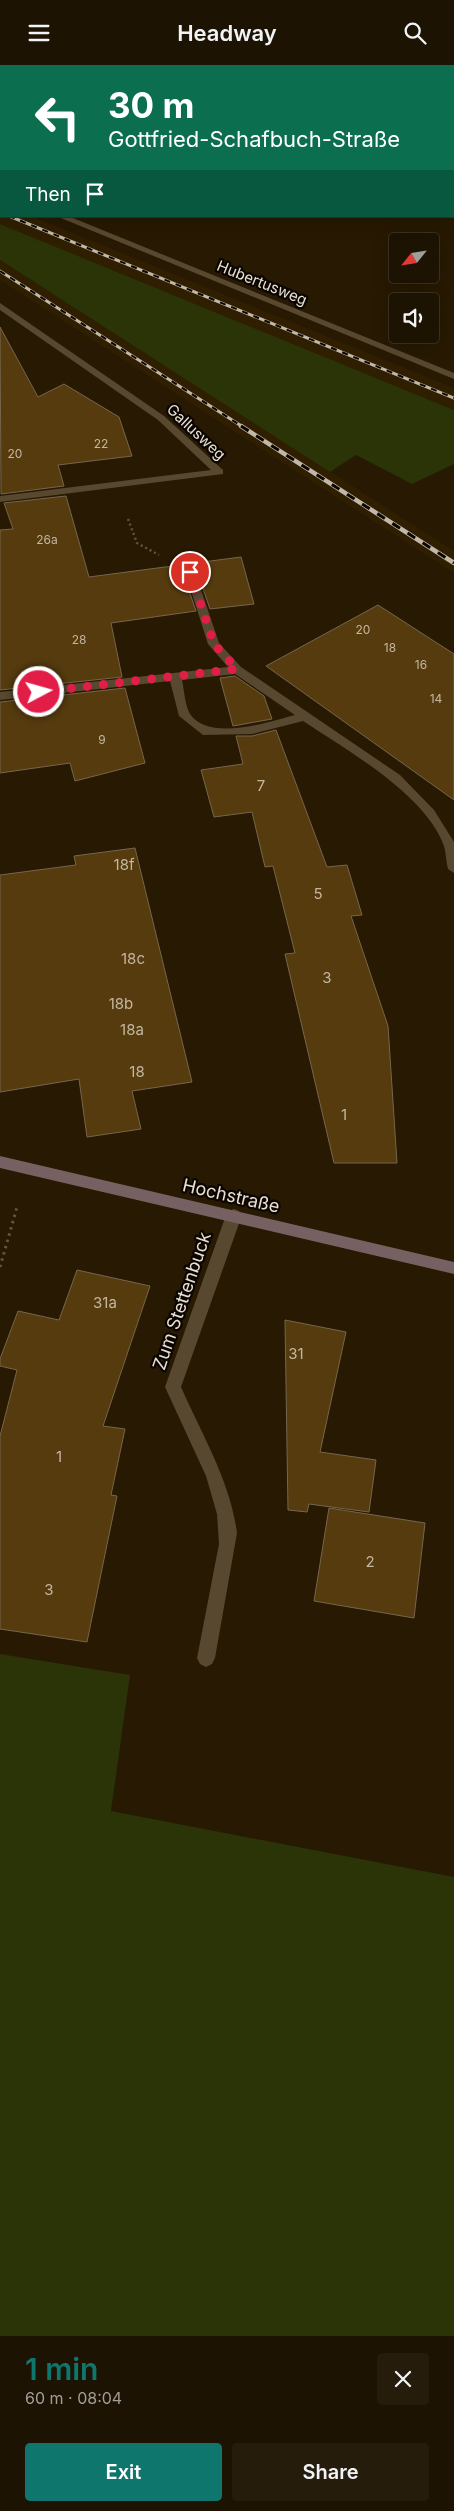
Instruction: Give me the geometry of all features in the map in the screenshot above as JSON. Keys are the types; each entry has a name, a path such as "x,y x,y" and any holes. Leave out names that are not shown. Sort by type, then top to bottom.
{"street":[{"name":"Hubertusweg","path":"62,217 454,376"},
{"name":"Gallusweg","path":"0,306 160,418 219,472 0,499"},
{"path":"190,572 214,644 237,669 403,785 430,813 450,846 454,869"},
{"path":"0,696 237,669"},
{"path":"175,677 185,716 207,731 252,730 306,716"},
{"name":"Hochstraße","path":"0,1161 454,1268"},
{"name":"Zum Stettenbuck","path":"206,1658 228,1534 223,1506 215,1481 201,1444 185,1417 173,1387 234,1215"}],"path":[{"path":"116,485 136,543 190,572"},
{"path":"0,1267 28,1167"}],"shaded area":[{"path":"0,217 33,217 454,388 454,410 0,224"},
{"path":"0,260 454,551 454,573 0,280"}],"green space":[{"path":"0,224 454,410 454,464 412,484 356,455 330,472 0,260"},
{"path":"0,1654 130,1675 111,1811 454,1877 454,2336 0,2336"}],"building":[{"path":"0,327 38,397 64,384 119,417 132,456 58,465 64,486 1,494"},
{"path":"66,496 89,577 241,557 254,604 210,609 197,571 189,567 183,573 196,611 111,623 122,677 0,690 0,530 13,529 4,503"},
{"path":"378,605 454,654 454,800 266,666"},
{"path":"235,676 264,696 272,719 233,726 220,678"},
{"path":"125,688 145,763 75,781 70,763 0,773 0,702"},
{"path":"276,730 327,867 347,865 362,915 351,916 388,1026 397,1163 334,1163 285,954 295,953 273,866 265,867 252,812 214,817 201,770 243,764 236,736 252,736"},
{"path":"135,848 192,1082 132,1091 141,1129 87,1137 79,1079 0,1092 0,875 76,865 74,856"},
{"path":"77,1270 150,1286 103,1426 125,1429 111,1495 117,1496 87,1642 0,1629 0,1436 17,1370 0,1366 0,1359 18,1311 59,1320"},
{"path":"285,1320 346,1332 320,1452 376,1460 369,1512 309,1504 307,1512 288,1510"},
{"path":"329,1508 425,1523 414,1618 314,1601"}],"railway":[{"path":"11,217 454,398"},
{"path":"0,271 243,427"},
{"path":"241,426 454,563"}],"route":[{"path":"39,692 237,669 214,644 190,572"}]}
